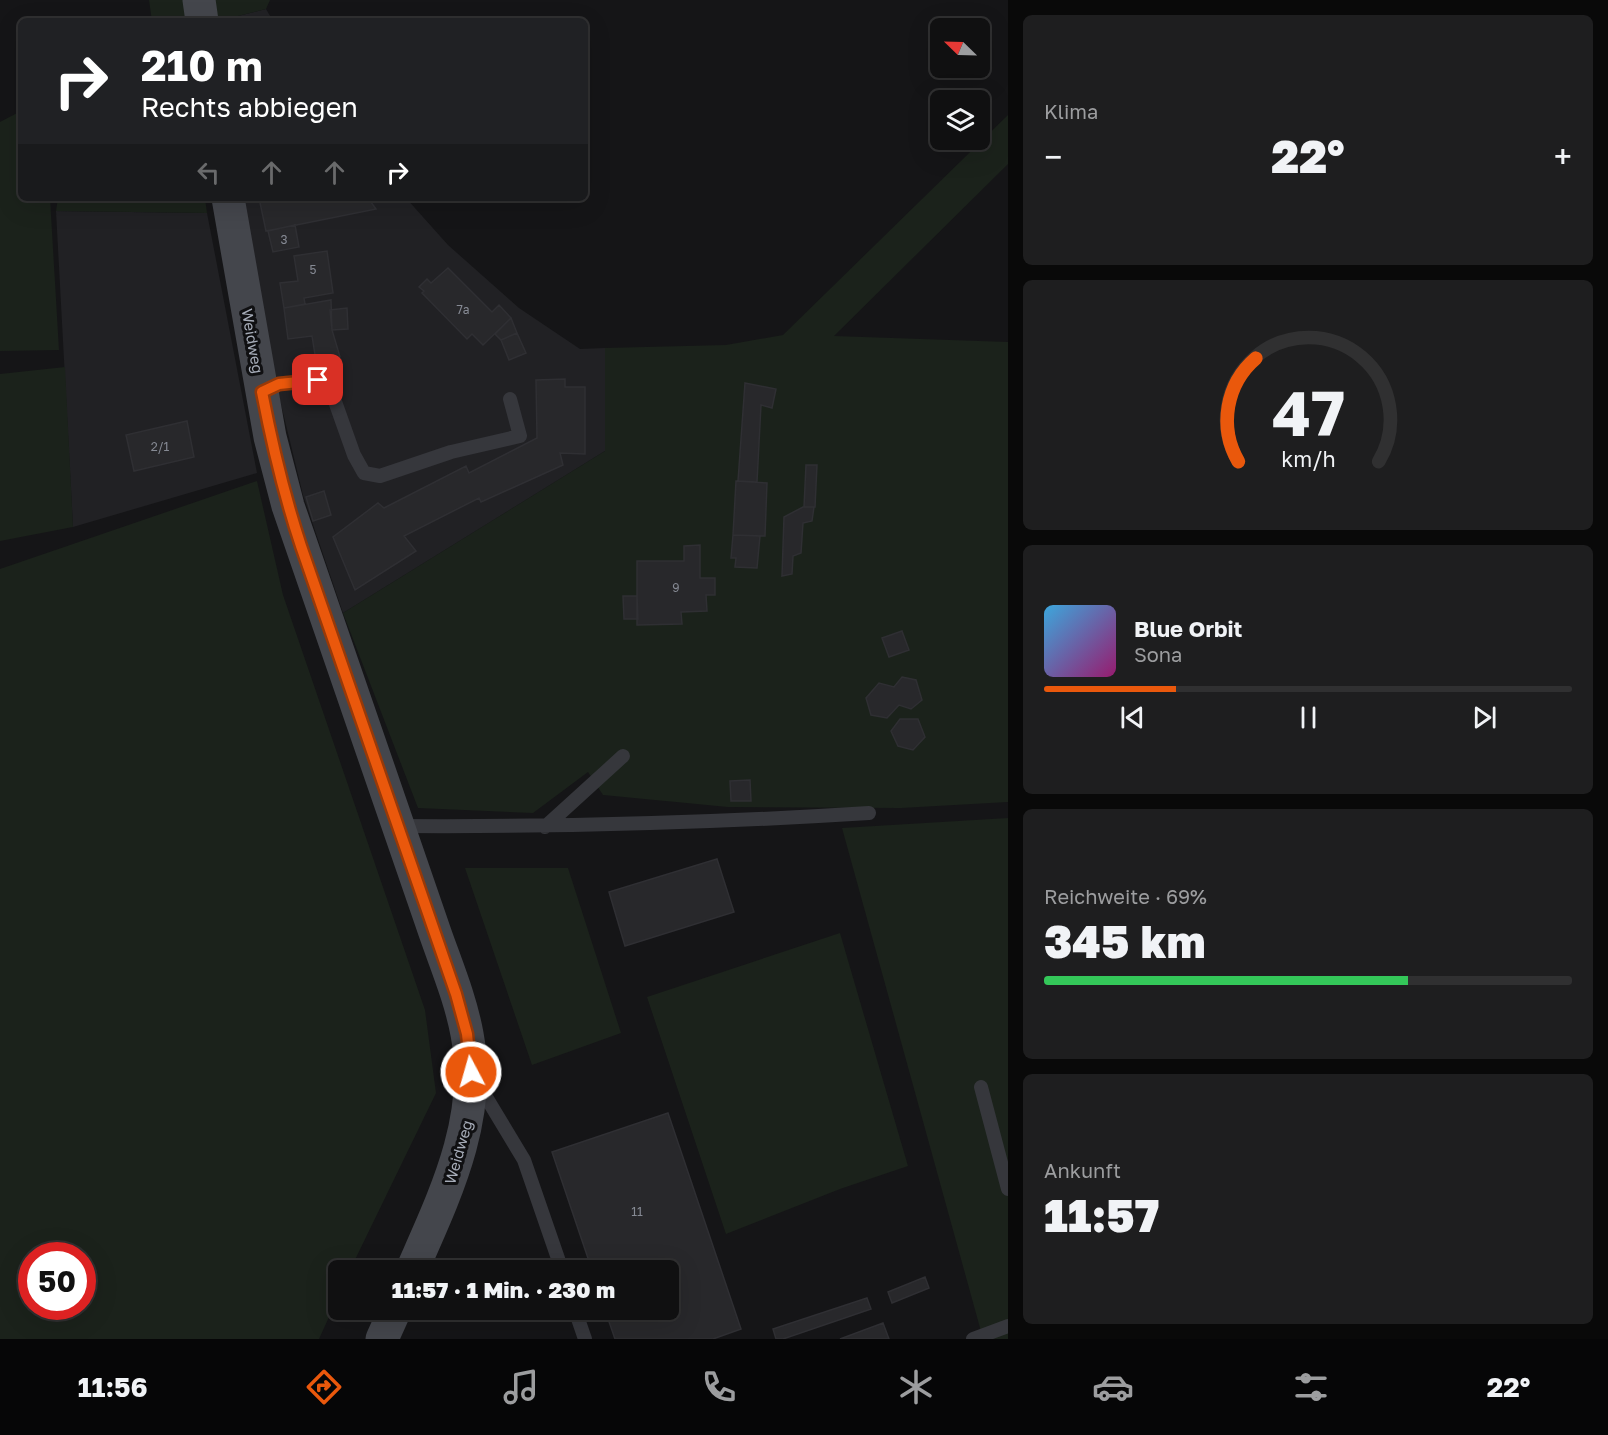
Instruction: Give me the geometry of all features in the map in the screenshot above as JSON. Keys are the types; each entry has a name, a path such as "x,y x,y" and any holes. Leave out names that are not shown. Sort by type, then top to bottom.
{"main road":[{"path":"199,0 201,18"},
{"name":"Weidweg","path":"229,201 270,437 288,506 456,994 467,1034 471,1072 470,1106 458,1158 445,1195 416,1260"},
{"path":"382,1339 391,1320"}],"lane":[{"path":"262,392 279,384 318,380 332,393 354,455 364,473 380,476 451,452 520,436 510,399"},
{"path":"545,827 623,756"},
{"path":"398,826 545,827 762,820 869,813"},
{"path":"471,1072 524,1160 559,1260"},
{"path":"981,1087 1008,1189"},
{"path":"578,1320 585,1339"},
{"path":"973,1339 1008,1326"}],"shaded area":[{"path":"149,0 188,0 191,18 152,18"},
{"path":"209,0 270,0 266,9 230,18 217,18"},
{"path":"266,9 271,18 230,18"},
{"path":"18,113 18,201 50,201 59,350 0,351 0,122"},
{"path":"1008,115 1008,164 834,336 1008,342 1008,802 901,808 728,807 603,795 588,772 533,813 418,808 343,613 605,451 605,348 726,345 783,335 972,150 990,150 990,133"},
{"path":"58,201 205,201 207,213 56,211"},
{"path":"243,201 409,201 448,245 519,308 580,349 605,348 605,451 343,613 303,495 269,355"},
{"path":"56,211 207,213 257,473 73,527"},
{"path":"65,367 73,527 0,541 0,374"},
{"path":"257,481 283,595 425,1010 436,1093 355,1260 328,1260 328,1319 319,1339 0,1339 0,569"},
{"path":"1008,818 1008,1339 968,1339 982,1335 842,828"},
{"path":"465,868 568,868 621,1033 532,1065"},
{"path":"840,933 908,1166 840,1189 726,1234 647,997"}],"building":[{"path":"260,201 370,201 376,209 266,231"},
{"path":"295,225 299,247 273,252 268,231"},
{"path":"327,251 333,293 304,298 305,304 284,308 280,283 298,281 294,256"},
{"path":"448,268 492,312 499,305 511,318 483,345 472,334 467,339 422,293 424,291 419,287 427,279 431,283"},
{"path":"331,300 332,330 340,357 316,361 312,336 288,339 284,308"},
{"path":"347,308 348,329 332,330 330,310"},
{"path":"511,318 517,333 501,340 495,334"},
{"path":"517,333 526,353 509,360 501,340"},
{"path":"565,379 565,387 585,387 585,454 560,453 563,465 481,502 479,498 404,536 416,551 355,590 333,537 378,503 384,508 466,466 469,473 537,438 536,380"},
{"path":"745,383 776,389 772,408 761,405 757,482 738,481"},
{"path":"187,421 194,457 134,471 126,435"},
{"path":"806,465 817,465 815,507 804,507"},
{"path":"736,481 767,483 765,536 733,535"},
{"path":"324,491 331,515 313,521 306,497"},
{"path":"803,507 814,507 812,521 803,523 801,553 793,556 792,574 782,576 784,517"},
{"path":"733,535 760,536 757,568 735,567 736,558 731,558"},
{"path":"700,545 700,578 715,578 715,595 706,595 707,611 681,612 682,624 637,625 637,561 684,561 684,546"},
{"path":"623,596 637,596 638,619 624,619"},
{"path":"902,631 909,650 889,657 882,638"},
{"path":"902,677 916,680 922,700 911,709 899,705 887,718 871,715 866,698 879,683 894,687"},
{"path":"900,719 918,719 925,737 913,750 898,746 891,731"},
{"path":"750,780 751,801 731,801 730,781"},
{"path":"717,859 734,912 625,946 609,892"},
{"path":"668,1113 741,1329 713,1339 615,1339 608,1320 679,1320 679,1260 589,1260 552,1152"},
{"path":"925,1277 929,1288 892,1303 888,1292"},
{"path":"867,1298 871,1309 783,1339 776,1339 773,1329"},
{"path":"883,1323 889,1339 840,1339"}],"route":[{"path":"318,380 279,384 262,392 270,437 301,546 456,994 467,1034 471,1072"}]}
